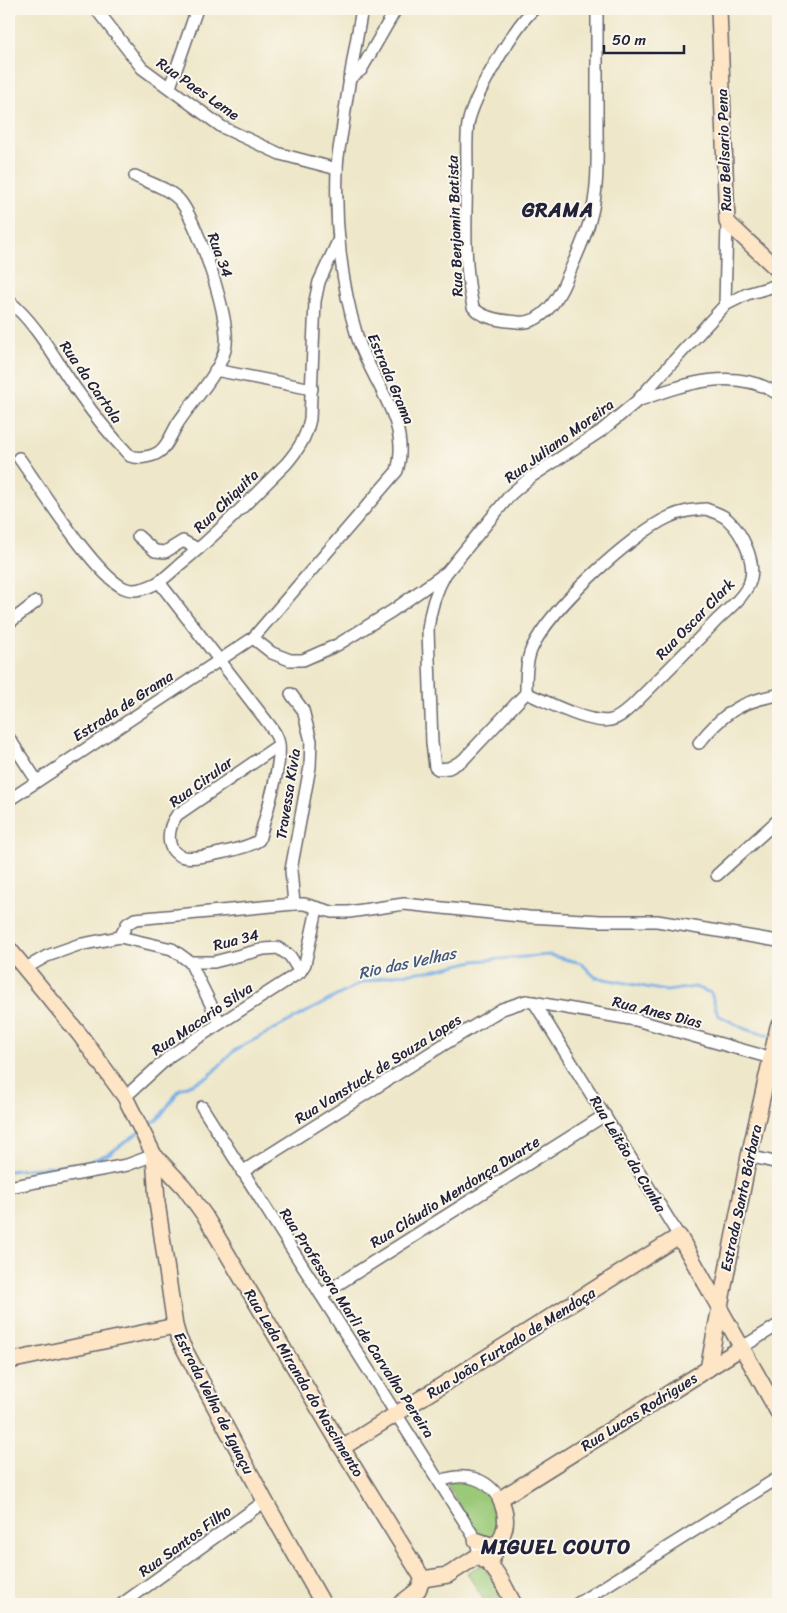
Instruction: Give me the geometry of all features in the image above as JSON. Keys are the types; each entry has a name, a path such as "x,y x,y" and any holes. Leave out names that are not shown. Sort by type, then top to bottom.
{"street":[{"name":"Rua Paes Leme","path":"96,9 142,68 222,127 280,154 337,169"},
{"path":"170,87 197,11 184,9"},
{"name":"Estrada Grama","path":"253,638 388,484 397,471 400,460 402,448 398,427 359,345 352,319 340,236 337,169 349,79 362,9"},
{"path":"349,79 361,70 396,9"},
{"name":"Rua Benjamin Batista","path":"534,9 512,35 475,104 468,124 466,205 468,269 473,307 476,312 501,320 523,323 543,314 553,304 562,289 590,220 596,189 597,9"},
{"name":"Rua Belisario Pena","path":"719,9 727,222 778,270"},
{"name":"Rua 34","path":"135,176 163,189 181,202 198,236 210,269 226,326 225,350 215,370 160,452"},
{"path":"725,306 727,222"},
{"name":"Rua Chiquita","path":"19,458 84,549 108,575 124,588 133,590 145,588 159,582 198,549 286,464 299,449 306,435 310,419 316,301 319,282 340,236"},
{"name":"Rua Juliano Moreira","path":"253,638 272,653 290,660 310,658 337,645 392,611 447,572 511,494 531,477 601,430 636,402 725,306 747,294 778,285"},
{"name":"Rua da Cartola","path":"9,301 22,312 44,341 80,396 108,433 130,456 140,458 160,452"},
{"path":"215,370 312,389"},
{"path":"636,402 688,384 717,379 740,379 767,386 778,394"},
{"name":"Rua Oscar Clark","path":"706,509 726,518 741,535 749,556 751,572 749,583 742,595 620,717 604,721 585,717 526,693 531,649 544,627 578,590 645,531 669,517 688,510 706,509"},
{"path":"138,536 155,552 165,552 183,541 198,549"},
{"path":"447,572 437,589 430,612 428,630 432,743 435,766 438,769 449,768 463,760 526,693"},
{"path":"159,582 268,723 277,736 279,745"},
{"path":"9,623 36,602"},
{"name":"Estrada de Grama","path":"9,800 253,638"},
{"name":"Travessa Kivia","path":"291,694 303,710 311,741 310,768 291,870 294,904"},
{"path":"699,743 716,722 736,708 762,698 778,695"},
{"path":"9,738 37,781"},
{"name":"Rua Cirular","path":"279,745 276,773 259,840 246,847 190,858 179,855 169,841 169,831 177,815 279,745"},
{"path":"717,875 778,820"},
{"path":"120,937 127,924 136,919 294,904 304,904 317,909 349,912 404,904 529,917 657,921 778,941"},
{"path":"300,972 305,964 317,909"},
{"path":"24,969 47,956 78,945 120,937 172,949 190,962 220,1023"},
{"name":"Rua 34","path":"190,962 214,962 264,949 278,948 290,956 300,972"},
{"name":"Estrada Velha de Iguaçu","path":"9,949 80,1035 125,1097 151,1149 184,1187"},
{"name":"Rua Macario Silva","path":"125,1097 171,1054 300,972"},
{"name":"Rua Vanstuck de Souza Lopes","path":"242,1172 502,1009 526,1001 534,1002"},
{"name":"Rua Anes Dias","path":"534,1002 636,1020 772,1055"},
{"name":"Rua Leitão da Cunha","path":"534,1002 679,1236 778,1412"},
{"name":"Estrada Santa Bárbara","path":"708,1369 749,1156 778,1027"},
{"name":"Rua Professora Marli de Carvalho Pereira","path":"202,1107 476,1540"},
{"name":"Rua Cláudio Mendonça Duarte","path":"321,1295 605,1115"},
{"path":"9,1187 127,1165 151,1149"},
{"name":"Estrada Velha de Iguaçu","path":"151,1149 175,1326 189,1361 265,1501 324,1604"},
{"path":"749,1156 778,1163"},
{"path":"157,1202 167,1187 176,1185 184,1187"},
{"name":"Rua Leda Miranda do Nascimento","path":"184,1187 205,1216 342,1448 424,1579"},
{"name":"Rua João Furtado de Mendoça","path":"342,1448 679,1236"},
{"name":"Rua Lucas Rodrigues","path":"500,1499 778,1325"},
{"path":"9,1361 175,1326"},
{"path":"440,1481 461,1476 477,1479 490,1487 500,1499 506,1518 504,1536 490,1565"},
{"path":"577,1604 778,1478"},
{"name":"Rua Santos Filho","path":"122,1604 265,1501"},
{"path":"476,1540 490,1545 500,1542"},
{"path":"400,1604 418,1590 424,1579 448,1575 476,1557 478,1550 476,1540"},
{"path":"476,1557 490,1565 514,1604"}],"green space":[{"path":"446,1482 470,1483 484,1488 491,1493 499,1507 499,1539 478,1538"},
{"path":"482,1564 508,1604 486,1604 467,1573"}],"waterway":[{"name":"Rio das Velhas","path":"146,1127 159,1118 180,1089 208,1077 235,1050 361,983 394,975 436,970 474,961 549,955 581,963 595,977 666,991 695,987 711,993 718,1015 745,1029 772,1037"},
{"name":"Rio das Velhas","path":"9,1171 87,1163 110,1153 139,1132"}],"district":[{"name":"GRAMA","path":"558,210"},
{"name":"MIGUEL COUTO","path":"556,1547"}]}
